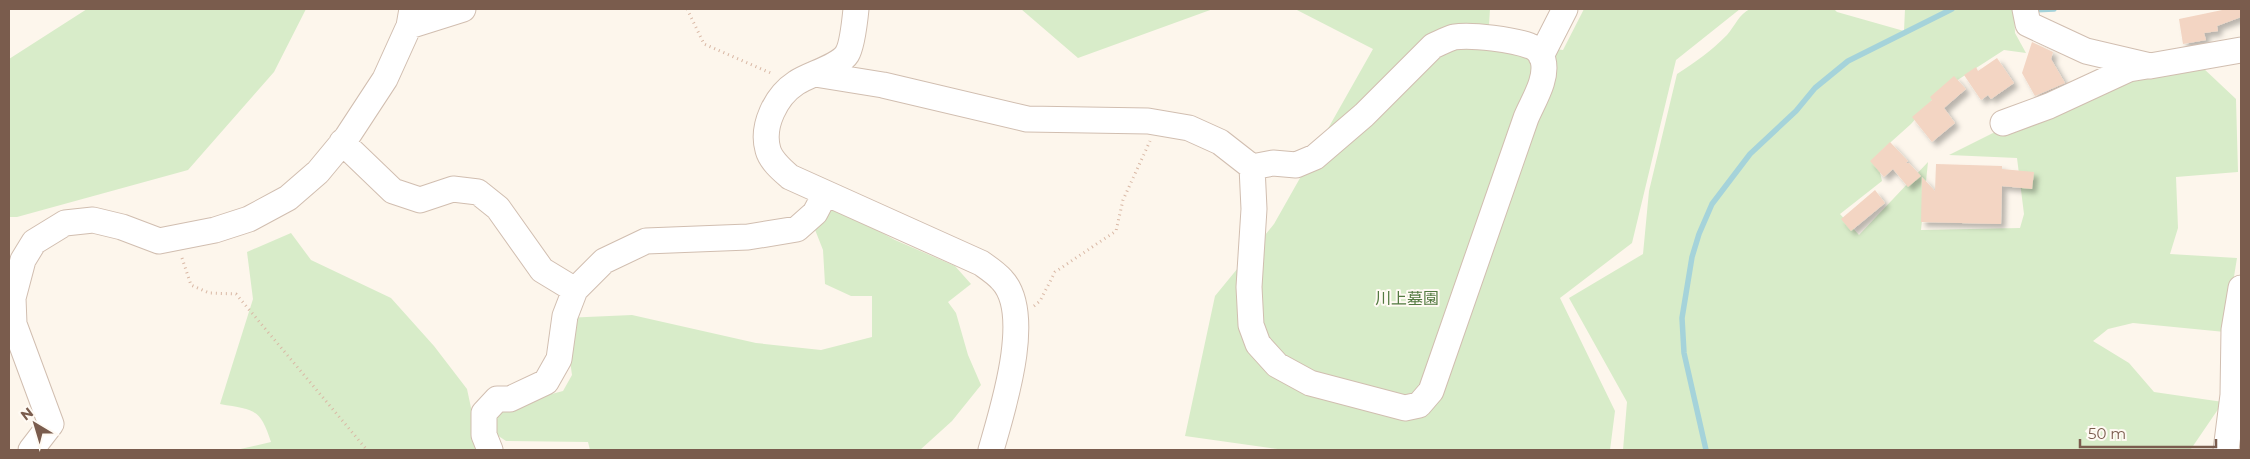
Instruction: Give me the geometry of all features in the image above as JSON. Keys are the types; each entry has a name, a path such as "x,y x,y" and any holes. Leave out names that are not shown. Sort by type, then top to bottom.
{"street":[{"path":"31,450 51,424 14,324 13,298 23,260 34,242 65,223 93,220 122,227 159,242 249,220 288,198 318,172 342,142 385,79 410,17 464,9"},
{"path":"856,9 847,54 836,63 805,78 779,100 770,115 766,135 768,151 777,165 790,177 981,263 1004,280 1011,296 1015,324 1013,372 991,450"},
{"path":"1541,56 1565,9"},
{"path":"2025,9 2028,24 2086,51 2150,66"},
{"path":"805,78 883,85 1028,119 1160,123 1189,128 1210,136 1252,167 1273,163 1296,165 1315,157 1364,115 1433,46 1454,37 1508,41 1531,46 1541,56 1544,70 1541,84 1526,118 1431,391 1419,405 1405,408 1310,383 1277,365 1258,344 1251,325 1249,287 1254,209 1252,167"},
{"path":"2003,123 2048,106 2129,69 2241,50"},
{"path":"342,142 393,190 420,200 453,189 478,192 498,208 542,270 575,290"},
{"path":"490,450 484,435 484,413 497,399 510,399 546,382 559,359 565,316 575,290 604,261 646,241 748,237 797,229 815,213 825,194"},
{"path":"2226,450 2237,399 2234,330 2241,288"}],"path":[{"path":"687,9 704,44 805,78"},
{"path":"1015,324 1040,301 1055,272 1116,231 1123,200 1135,171 1160,123"},
{"path":"176,238 191,285 209,293 236,294 367,450"}],"green space":[{"path":"87,9 306,9 274,72 188,170 17,217 9,217 9,59"},
{"path":"1021,9 1213,9 1078,58"},
{"name":"川上墓園","path":"1295,9 1490,9 1488,41 1563,50 1584,9 1740,9 1676,60 1632,243 1560,298 1615,411 1610,450 1285,450 1185,436 1215,296 1274,224 1373,49"},
{"path":"1750,9 1834,9 1837,12 1904,31 1905,9 2014,9 2015,33 2026,53 2004,50 1939,92 1911,124 1882,150 1879,168 1882,181 1840,214 1859,235 1928,162 1921,230 2020,228 2024,214 2017,158 1949,155 2019,120 2162,68 2202,67 2236,99 2238,172 2176,177 2178,228 2170,254 2237,258 2225,332 2133,323 2108,329 2093,341 2129,363 2154,392 2223,402 2191,449 1623,450 1627,402 1569,298 1643,254 1649,191 1677,74 1715,46 1727,35 1737,20"},
{"path":"831,205 895,240 955,266 971,284 948,302 956,313 968,355 981,385 952,421 920,450 590,450 588,442 506,441 494,433 498,408 563,391 572,375 564,318 632,315 756,343 821,350 872,337 872,296 851,296 825,284 823,250 812,222"},
{"path":"291,233 311,260 391,298 434,346 467,389 480,450 236,450 271,442 263,422 254,412 248,409 220,404 253,299 247,252"}],"building":[{"path":"2227,9 2241,9 2241,17 2217,26 2218,31 2204,33 2206,40 2183,44 2179,19"},
{"path":"2032,42 2053,52 2051,59 2065,83 2035,96 2022,73"},
{"path":"1997,58 2014,83 1991,99 1988,95 1981,100 1964,75 1976,67 1978,71"},
{"path":"1954,76 1966,89 1944,108 1955,123 1932,142 1912,117 1932,100 1930,97"},
{"path":"1890,142 1908,161 1906,163 1909,163 1921,176 1908,187 1893,169 1884,177 1870,161"},
{"path":"1936,164 2002,166 2002,169 2034,172 2032,189 2002,186 2001,224 1921,222 1922,177 1935,191"},
{"path":"1875,190 1885,203 1851,231 1841,219"}],"waterway":[{"path":"1706,450 1684,353 1682,318 1692,257 1699,234 1712,204 1750,154 1796,111 1815,88 1848,61 1952,9"},
{"path":"2031,10 2054,9"}]}
